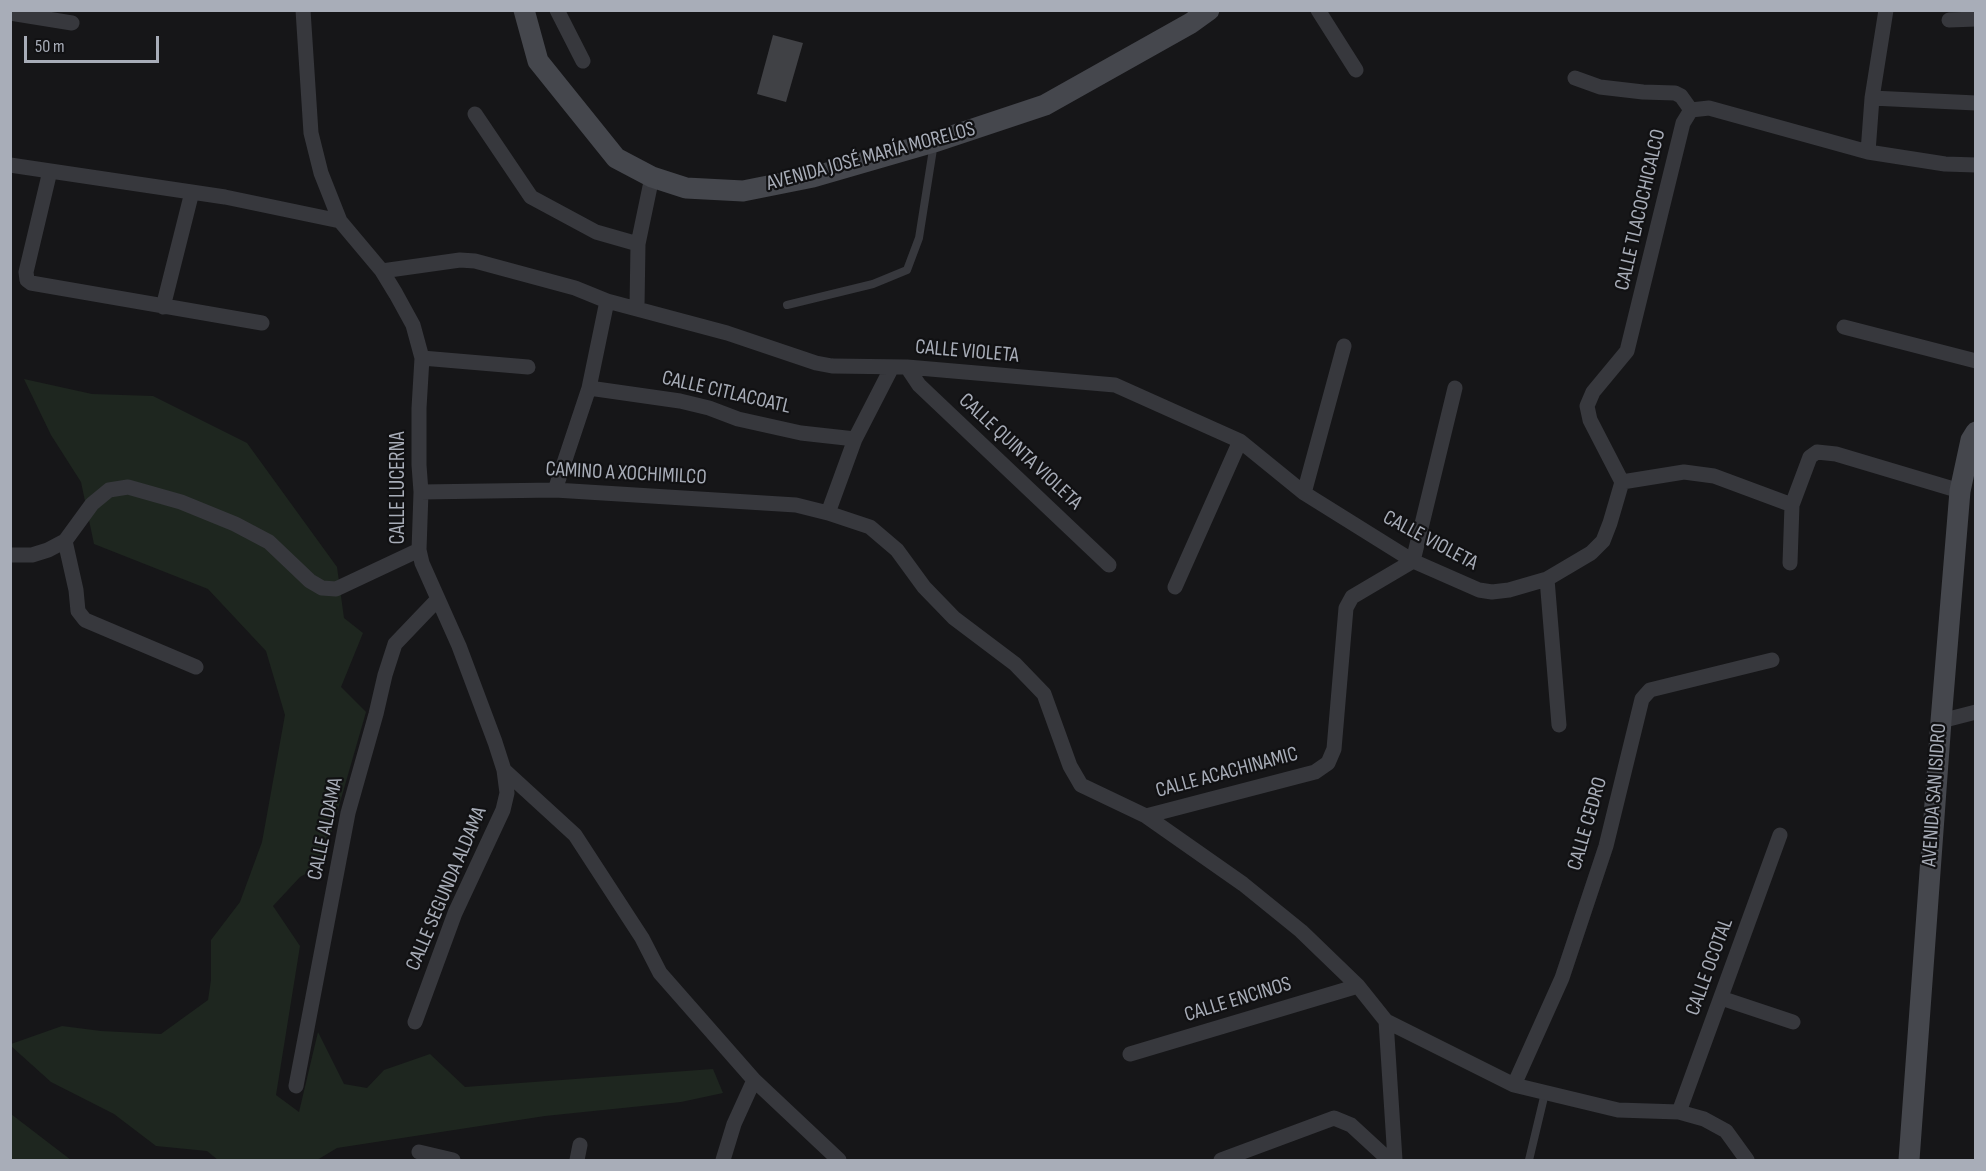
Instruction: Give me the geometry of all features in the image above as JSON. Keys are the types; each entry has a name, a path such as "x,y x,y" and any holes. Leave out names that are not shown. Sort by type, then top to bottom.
{"main road":[{"name":"AVENIDA JOSÉ MARÍA MORELOS","path":"524,10 538,61 616,158 652,177 686,188 743,191 813,177 934,142 1045,105 1182,28 1209,10"},
{"name":"AVENIDA SAN ISIDRO","path":"1909,1161 1960,491 1974,436"}],"street":[{"name":"CALLE LUCERNA","path":"303,10 311,133 321,173 340,220 382,271 413,325 422,358 419,408 421,492 419,549 422,563 459,646 504,770"},
{"path":"557,10 583,61"},
{"path":"1318,10 1356,70"},
{"path":"1868,152 1872,98 1886,10"},
{"path":"10,13 72,23"},
{"path":"1949,20 1976,19"},
{"path":"1575,78 1600,87 1675,93 1681,96 1691,110"},
{"path":"1872,98 1976,103"},
{"name":"CALLE TLACOCHICALCO","path":"1622,482 1590,420 1587,406 1593,392 1618,364 1630,344 1683,123 1691,110 1709,108 1868,152 1945,164 1976,165"},
{"path":"476,114 531,197 596,232 638,244"},
{"path":"10,165 192,192 340,220"},
{"path":"50,171 26,272 27,280 31,284 262,323"},
{"path":"637,308 638,244 652,177"},
{"path":"163,307 192,192"},
{"name":"CALLE VIOLETA","path":"382,271 460,260 475,261 575,288 606,301 727,333 816,363 832,366 899,367 1115,385 1240,441 1304,493 1413,561 1479,590 1492,592 1509,590 1547,579 1591,553 1603,541 1622,482"},
{"path":"555,490 589,388 606,301"},
{"path":"1844,327 1976,361"},
{"path":"1304,493 1344,346"},
{"path":"422,358 528,367"},
{"name":"CALLE VIOLETA","path":"828,513 855,440 899,367"},
{"name":"CALLE QUINTA VIOLETA","path":"899,367 1109,565"},
{"name":"CALLE CITLACOATL","path":"589,388 680,401 738,419 801,433 855,440"},
{"path":"1413,561 1455,388"},
{"path":"1175,587 1240,441"},
{"path":"1790,563 1791,505 1810,457 1817,452 1836,454 1960,491"},
{"path":"1622,482 1684,472 1714,476 1791,505"},
{"path":"10,555 32,555 64,540 93,504 109,490 128,488 181,501 235,524 269,542 310,581 322,588 336,589 419,549"},
{"name":"CAMINO A XOCHIMILCO","path":"421,492 555,490 796,505 870,527 897,550 924,587 954,618 1015,664 1044,694 1070,766 1081,785 1146,816 1243,884 1301,931 1358,986 1386,1021"},
{"path":"64,540 76,590 78,611 84,620 196,667"},
{"name":"CALLE ACACHINAMIC","path":"1146,816 1315,772 1328,763 1334,749 1346,608 1352,597 1413,561"},
{"path":"1547,579 1559,725"},
{"name":"CALLE ALDAMA","path":"296,1086 348,813 385,675 395,644 438,599"},
{"name":"CALLE CEDRO","path":"1514,1085 1562,978 1606,846 1642,699 1650,690 1772,660"},
{"path":"1941,721 1976,712"},
{"path":"504,770 575,835 642,938 660,973 754,1080 839,1161"},
{"name":"CALLE SEGUNDA ALDAMA","path":"415,1022 455,913 503,810 507,793 504,770"},
{"name":"CALLE OCOTAL","path":"1679,1112 1780,835"},
{"name":"CALLE ENCINOS","path":"1131,1054 1358,986"},
{"path":"1721,998 1793,1022"},
{"path":"1386,1021 1514,1085 1618,1110 1679,1112 1704,1119 1726,1131 1747,1161"},
{"path":"1386,1021 1395,1161"},
{"path":"723,1161 734,1124 754,1080"},
{"path":"1221,1161 1334,1118 1351,1125 1389,1161"},
{"path":"419,1152 453,1161"}],"lane":[{"path":"787,305 873,284 907,270 918,238 934,142"},
{"path":"1529,1161 1545,1093"}],"shaded area":[{"path":"24,379 92,394 153,396 247,443 337,567 344,618 363,633 341,687 366,712 322,865 300,877 273,906 300,946 276,1095 299,1112 318,1032 344,1084 367,1088 384,1070 430,1054 465,1087 713,1069 723,1093 681,1102 545,1116 337,1148 317,1160 218,1160 207,1151 156,1146 114,1114 51,1082 11,1046 11,1044 62,1026 101,1031 161,1034 208,1000 211,980 211,940 240,902 262,842 285,715 266,651 208,589 94,544 81,482 51,435"},
{"path":"11,1114 71,1160 11,1160"}],"building":[{"path":"773,35 803,43 786,102 757,94"}]}
